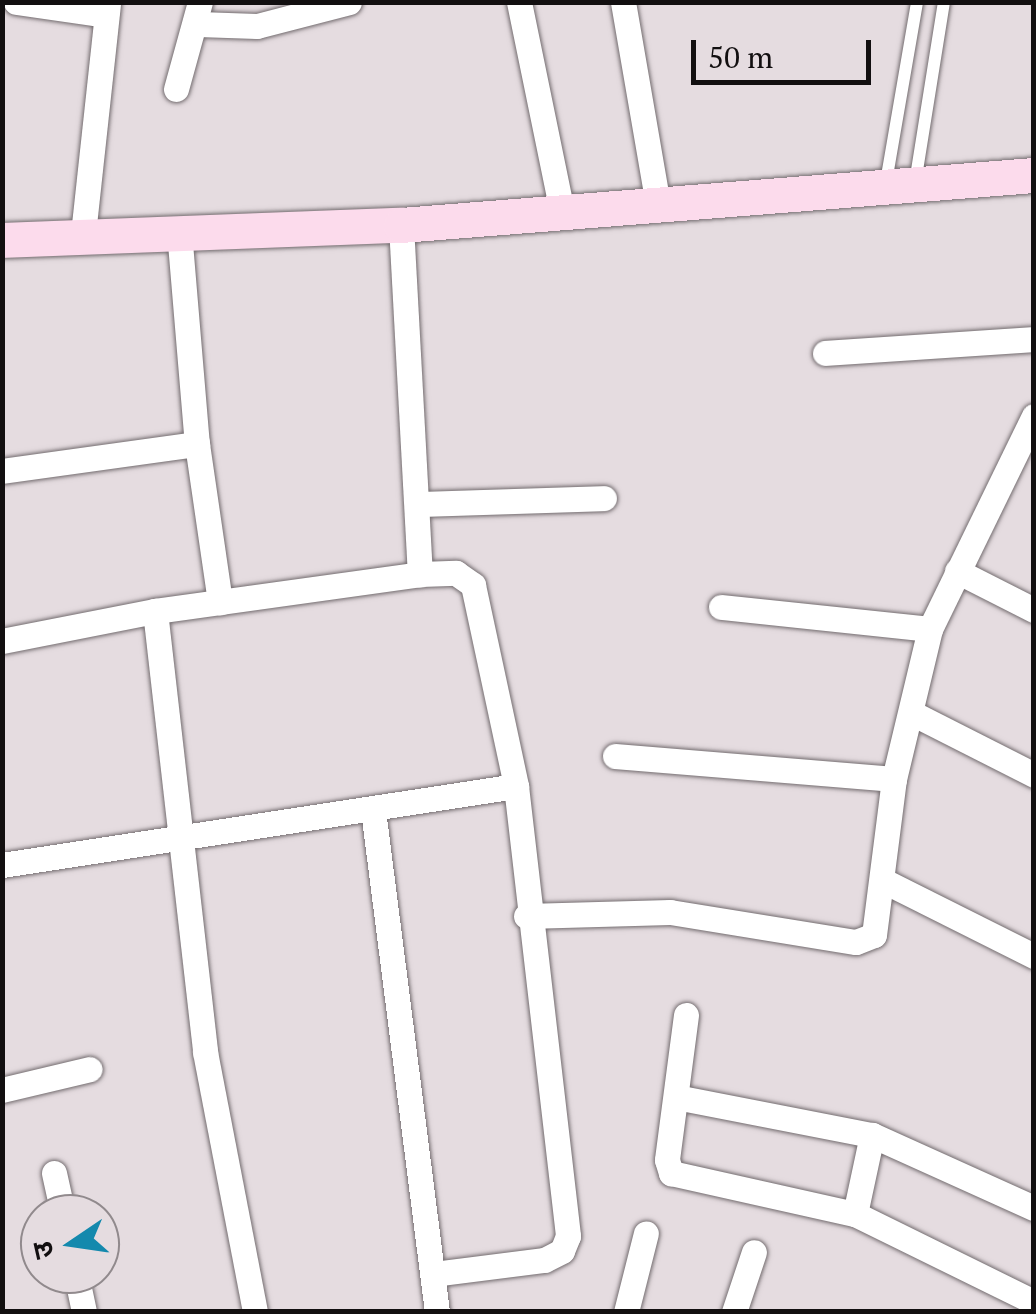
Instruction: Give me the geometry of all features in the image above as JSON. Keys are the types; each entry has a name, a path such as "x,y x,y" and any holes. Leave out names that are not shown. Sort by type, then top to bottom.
{"street":[{"path":"16,2 107,9 83,234"},
{"path":"176,89 199,13 258,26 350,2"},
{"path":"519,2 562,211"},
{"path":"623,2 658,204"},
{"path":"2,240 400,225 1034,175"},
{"path":"400,225 420,574"},
{"path":"179,231 197,444 220,602"},
{"path":"825,353 1034,339"},
{"path":"526,916 670,912 856,942 880,929 894,780 930,629 957,570 1028,447 1034,416"},
{"path":"2,472 197,444"},
{"path":"417,504 604,498"},
{"path":"957,570 1034,610"},
{"path":"2,641 155,611 420,574 456,573 478,594 516,786 526,916 566,1245 544,1260 433,1274"},
{"path":"720,608 930,629"},
{"path":"155,611 176,834 205,1052 255,1312"},
{"path":"912,712 1034,776"},
{"path":"615,756 894,780"},
{"path":"2,866 176,834 373,810 516,786"},
{"path":"373,810 437,1312"},
{"path":"884,881 1034,956"},
{"path":"686,1015 667,1160 676,1176 855,1214 1034,1302"},
{"path":"2,1090 90,1070"},
{"path":"676,1097 872,1135 1034,1208"},
{"path":"855,1214 872,1135"},
{"path":"54,1173 58,1194"},
{"path":"626,1312 646,1233"},
{"path":"734,1312 754,1252"}],"lane":[{"path":"901,184 917,2"},
{"path":"901,184 944,2"}]}
